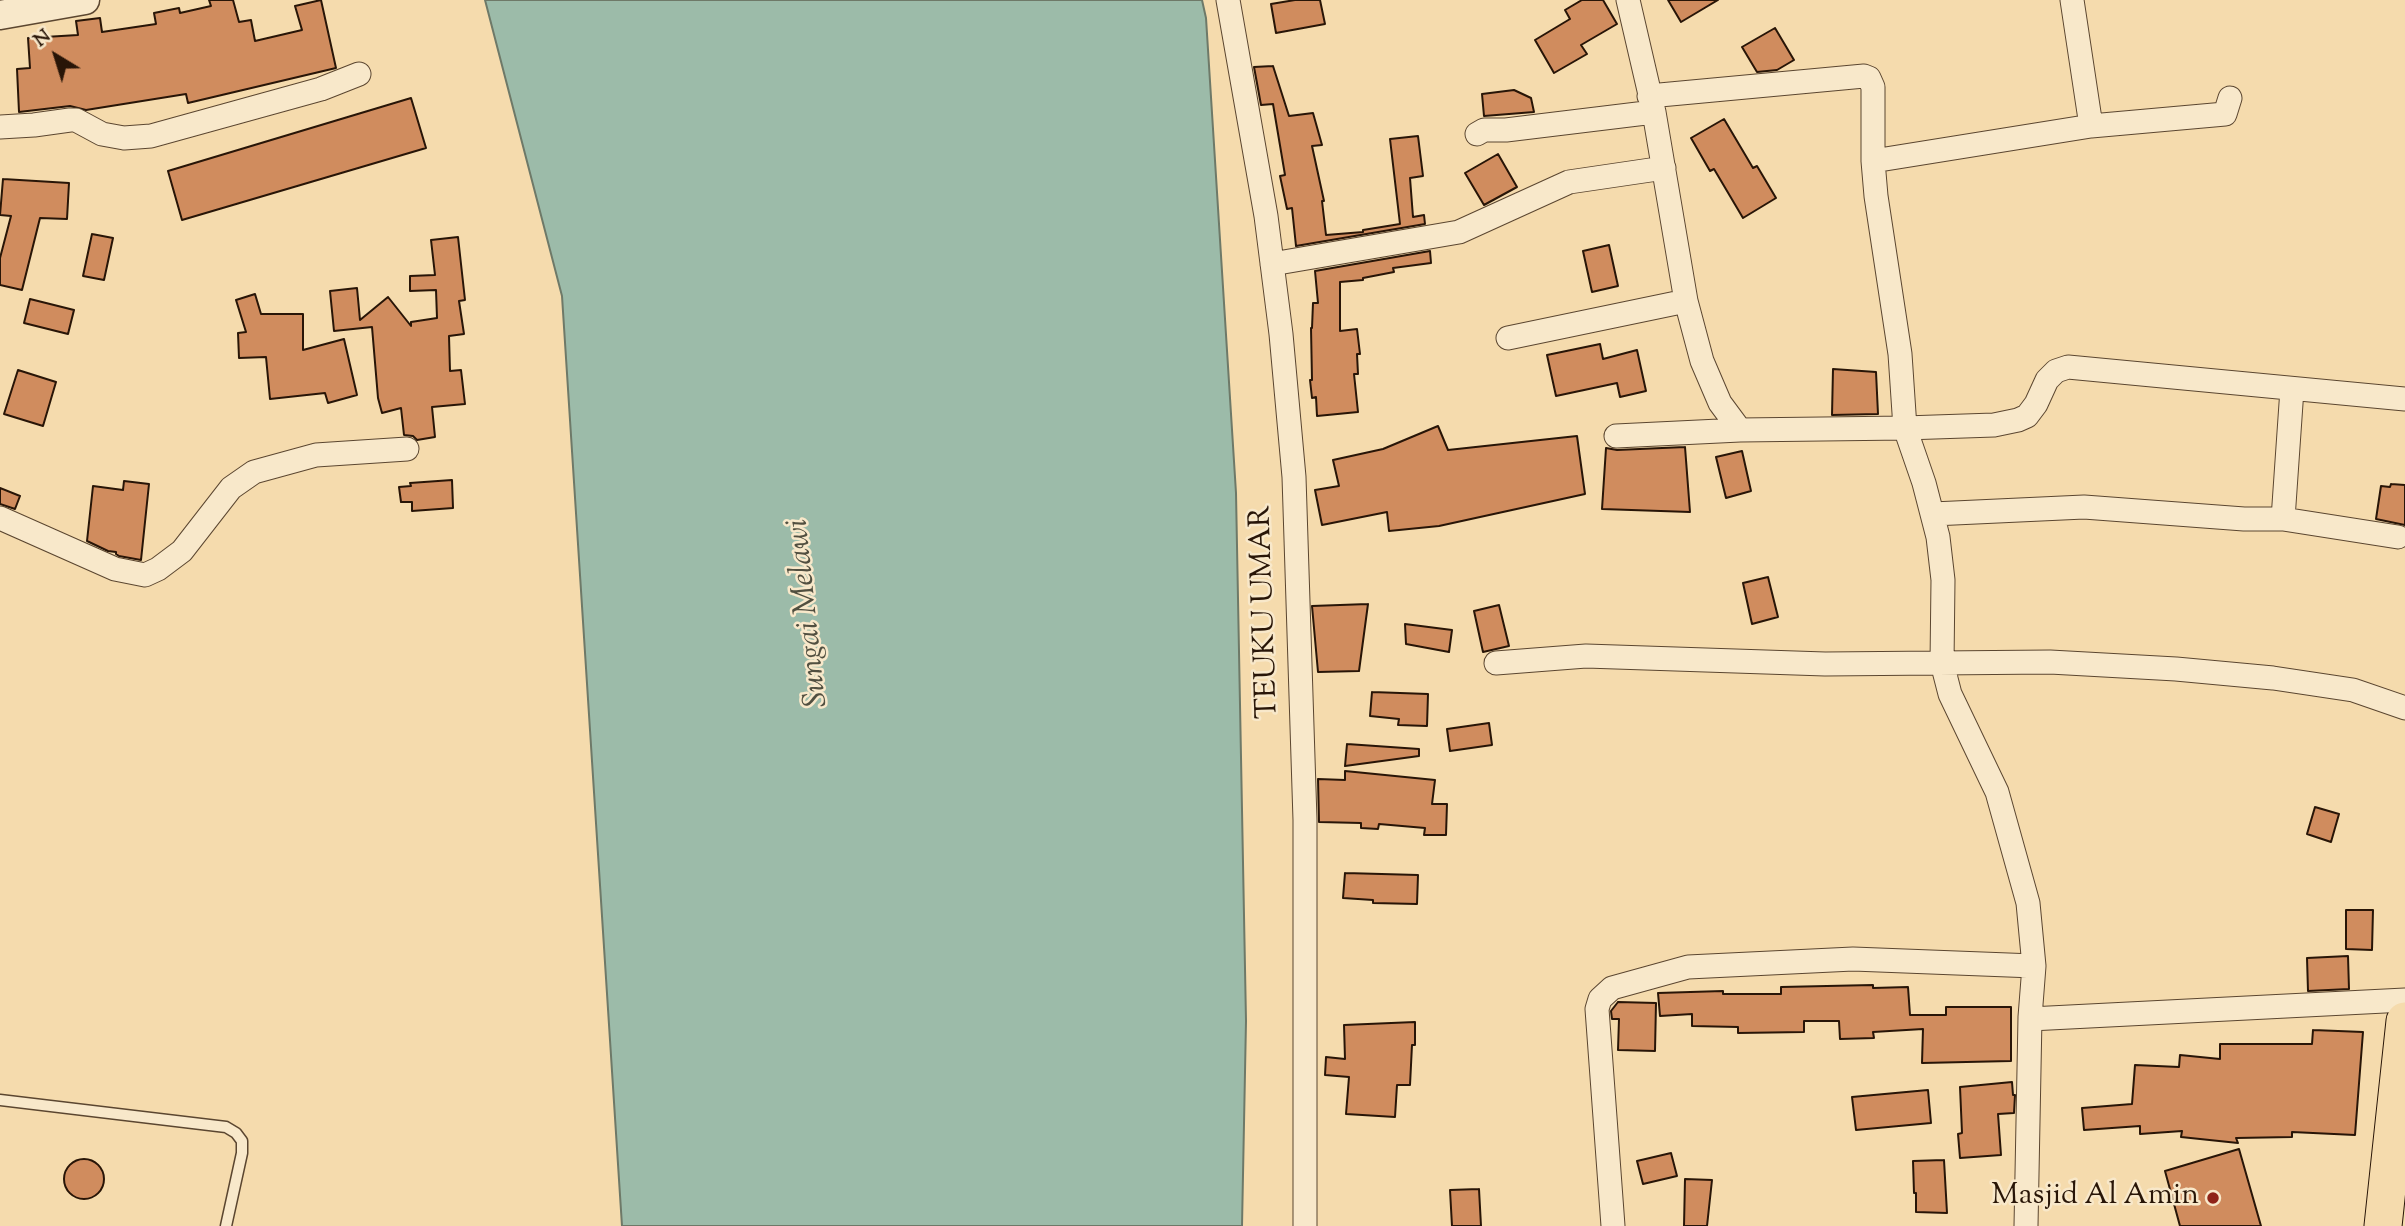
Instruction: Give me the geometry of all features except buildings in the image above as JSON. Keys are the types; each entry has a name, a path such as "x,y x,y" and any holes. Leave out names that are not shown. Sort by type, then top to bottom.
{"highway":[{"path":"2383,1226 2405,1021"},
{"path":"2401,1226 2405,1187"}],"street":[{"path":"0,15 85,0"},
{"path":"1628,0 1664,168 1686,301 1702,361 1720,402 1740,430"},
{"path":"2072,0 2091,126"},
{"name":"TEUKU UMAR","path":"1232,1 1266,216 1294,477 1305,820 1305,1226"},
{"path":"0,127 76,120 110,136 151,136 295,96 359,75"},
{"path":"1477,134 1484,130 1506,130 1651,104 1864,76 1869,78 1872,87 1876,195 1900,354 1905,428 1933,514 1943,580 1942,663 1950,694 1997,792 2021,870 2028,903 2034,966 2030,1019 2026,1226"},
{"path":"1873,161 2091,126 2225,114 2230,98"},
{"path":"1272,264 1459,232 1569,182 1664,168"},
{"path":"1508,338 1686,301"},
{"path":"1616,436 1740,430 1865,430 1994,425 2027,416 2047,380 2056,371 2068,367 2405,399"},
{"path":"2283,519 2292,389"},
{"path":"0,518 115,569 145,575 169,562 182,551 231,488 254,472 316,455 407,449"},
{"path":"1933,514 2084,507 2283,519 2398,537"},
{"path":"1496,663 1586,656 1812,664 2050,662 2273,678 2353,690 2405,708"},
{"path":"1613,1226 1597,1009 1600,999 1612,988 1688,967 1853,959 2034,966"},
{"path":"2030,1019 2405,1000"}],"lane":[{"path":"0,1100 226,1127 242,1141 242,1153 226,1226"}],"water":[{"name":"Sungai Melawi","path":"485,0 1202,0 1206,18 1236,493 1246,1021 1242,1226 622,1226 562,296"}],"place":[{"name":"Masjid Al Amin","path":"2213,1198"}]}
